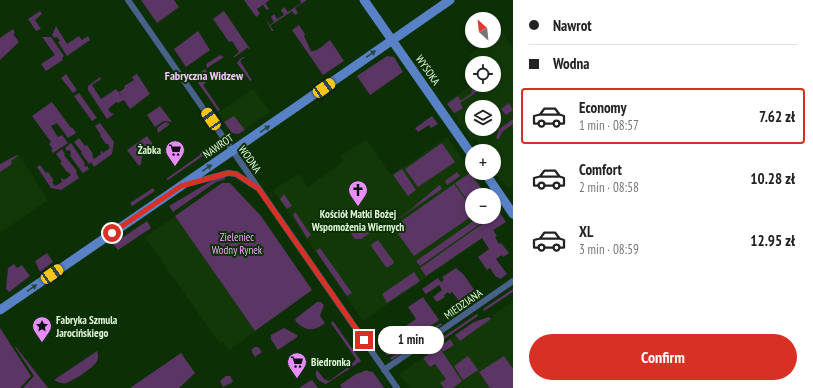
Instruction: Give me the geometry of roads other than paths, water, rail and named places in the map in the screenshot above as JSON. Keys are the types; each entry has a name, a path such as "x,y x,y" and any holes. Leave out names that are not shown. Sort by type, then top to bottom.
{"street":[{"name":"WODNA","path":"128,0 396,388"},
{"name":"WYSOKA","path":"364,0 465,145"},
{"name":"NAWROT","path":"0,310 232,150 308,100 450,0"},
{"path":"181,186 228,173 236,174 258,188"},
{"path":"489,180 513,214"},
{"name":"MIEDZIANA","path":"384,370 513,281"}],"place":[{"name":"Żabka","path":"175,167"},
{"name":"Kościół Matki Bożej Wspomożenia Wiernych","path":"358,207"},
{"name":"Fabryka Szmula Jarocińskiego","path":"42,343"},
{"name":"Biedronka","path":"297,379"}],"district":[{"name":"Fabryczna Widzew","path":"204,76"}],"park label":[{"name":"Zieleniec Wodny Rynek","path":"237,243"}]}
